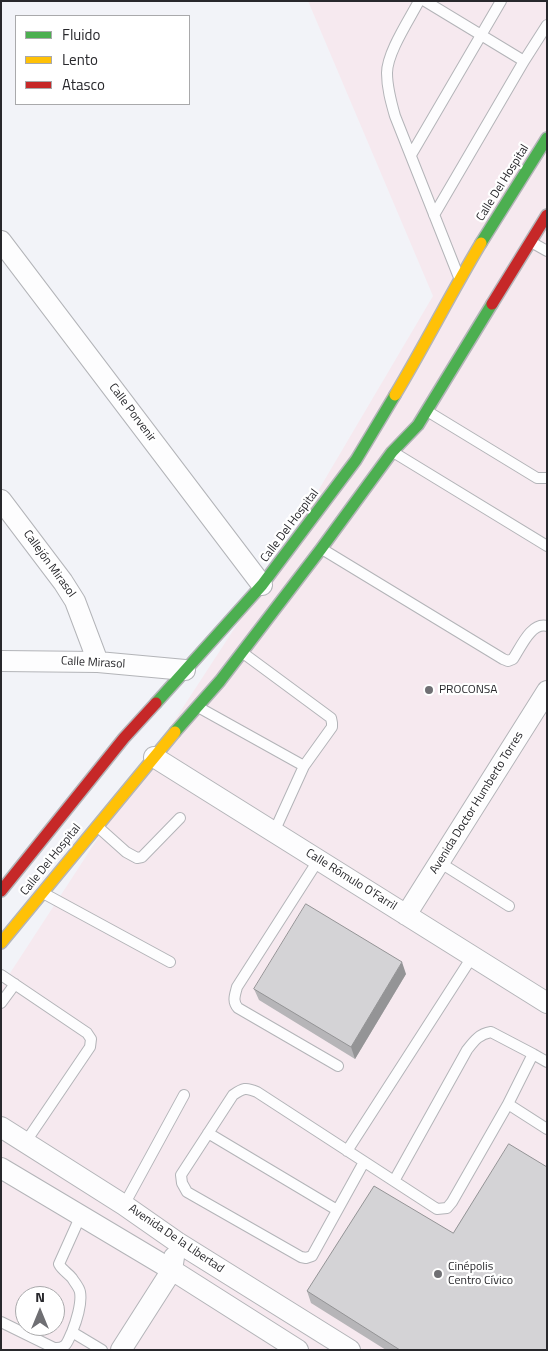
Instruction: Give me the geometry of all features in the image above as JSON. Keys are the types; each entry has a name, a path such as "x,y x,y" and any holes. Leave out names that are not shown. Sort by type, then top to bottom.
{"street":[{"name":"Calle Del Hospital","path":"1,891 124,738 189,675 262,586 356,460 415,362 460,278 547,138"},
{"name":"Calle Del Hospital","path":"1,943 220,680 321,549 392,452 418,425 547,215"},
{"name":"Calle Porvenir","path":"1,241 262,586"},
{"name":"Callejón Mirasol","path":"1,500 75,600 98,662"},
{"name":"Calle Mirasol","path":"1,661 98,662 189,675"},
{"name":"Avenida Doctor Humberto Torres","path":"406,915 547,691"},
{"path":"196,694 197,707"},
{"name":"Calle Rómulo O'Farril","path":"154,758 547,1003"},
{"name":"Avenida De la Libertad","path":"1,1128 124,1205 177,1242 350,1350"},
{"path":"2,1171 81,1215 172,1270 298,1350"},
{"path":"121,1350 172,1270 177,1242"}],"lane":[{"path":"419,1 392,50 386,71 389,94 395,116 460,278"},
{"path":"425,1 524,61"},
{"path":"411,155 501,1"},
{"path":"434,215 547,25"},
{"path":"531,241 547,251"},
{"path":"426,410 537,478 547,478"},
{"path":"392,452 547,546"},
{"path":"321,549 508,661 513,659 533,629 540,625 547,626"},
{"path":"241,652 330,718 332,723 332,727 304,766 274,832"},
{"path":"197,707 304,766"},
{"path":"97,826 126,852 138,858 142,857 180,818"},
{"path":"319,860 237,987 234,997 238,1008 338,1066"},
{"path":"440,862 508,906"},
{"path":"42,893 170,962"},
{"path":"348,1150 472,957"},
{"path":"1,975 86,1033 91,1040 90,1048 25,1142"},
{"path":"1,1004 15,984"},
{"path":"394,1181 467,1050 477,1037 491,1032 547,1062"},
{"path":"364,1162 312,1256 306,1258 301,1257 187,1192 182,1183 181,1175 233,1095 240,1090 248,1088 348,1150 437,1209 447,1208 508,1104 533,1054"},
{"path":"124,1205 184,1095"},
{"path":"508,1104 547,1129"},
{"path":"208,1134 337,1210"},
{"path":"1,1322 54,1348 61,1348 66,1345 76,1321 80,1297 79,1290 71,1277 59,1264 81,1215"},
{"path":"72,1332 102,1350"}],"shaded area":[{"path":"308,1 547,1 547,1350 1,1350 1,987 262,586 433,296"}],"building":[{"path":"306,904 402,962 351,1047 254,989"},
{"name":"Cinépolis Centro Cívico","path":"509,1144 547,1167 547,1350 400,1350 307,1291 374,1186 453,1233"}],"traffic: fast":[{"path":"481,243 547,138"},
{"path":"175,732 220,681 392,452 418,425 492,304"},
{"path":"156,703 262,585 356,460 395,395"}],"traffic: slow":[{"path":"395,395 481,243"},
{"path":"1,943 175,732"}],"traffic: jam":[{"path":"492,304 547,215"},
{"path":"1,891 124,738 156,703"}],"place":[{"name":"PROCONSA","path":"429,690"},
{"name":"Cinépolis Centro Cívico","path":"438,1274"}]}
